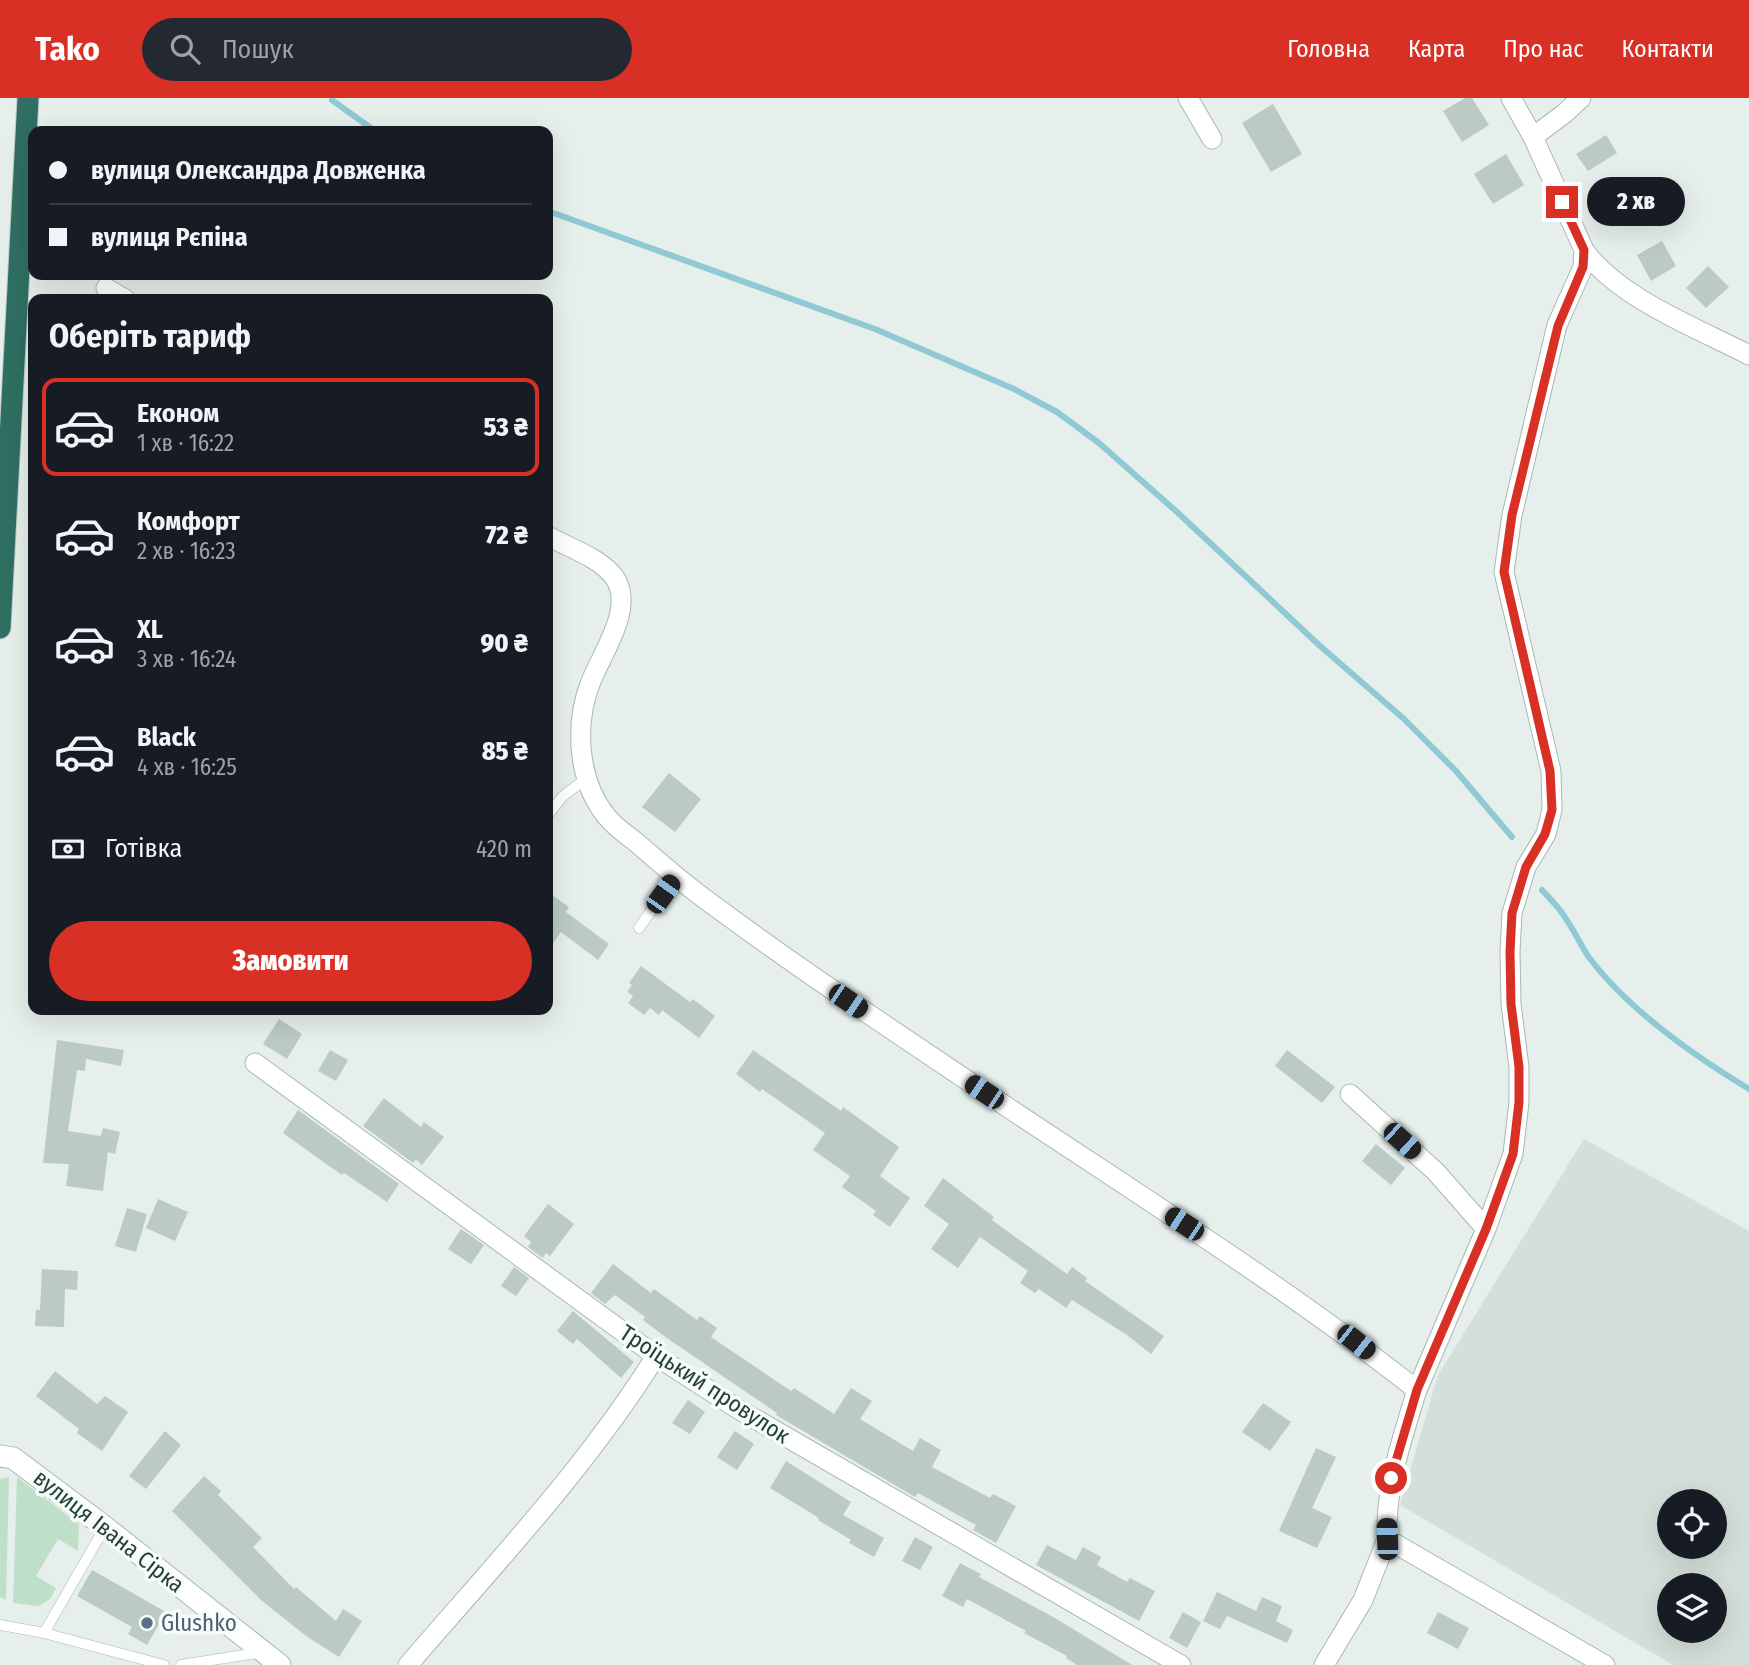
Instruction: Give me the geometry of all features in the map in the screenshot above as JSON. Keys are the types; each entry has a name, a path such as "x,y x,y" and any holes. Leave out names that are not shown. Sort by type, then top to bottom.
{"highway":[{"path":"0,628 28,98"}],"street":[{"path":"1188,98 1212,139"},
{"path":"1511,98 1533,136 1584,250 1607,277 1646,301 1749,355"},
{"path":"1533,136 1581,98"},
{"path":"1324,1665 1363,1600 1387,1539 1386,1514 1391,1478 1417,1390 1486,1229 1513,1154 1519,1102 1519,1067 1511,991 1512,913 1526,867 1545,834 1552,810 1550,771 1504,572 1512,515 1558,326 1583,267 1584,250"},
{"path":"106,288 116,294"},
{"path":"553,539 609,572 620,588 622,605 589,687 583,712 581,742 592,795 608,818 675,877 804,971 1250,1267 1356,1342 1417,1390"},
{"name":"Троїцький провулок","path":"255,1063 656,1356 738,1409 1181,1665"},
{"path":"1350,1094 1436,1172 1486,1229"},
{"path":"408,1665 599,1438 656,1356"},
{"name":"вулиця Івана Сірка","path":"0,1456 13,1458 272,1659"},
{"path":"1387,1539 1605,1665"}],"lane":[{"path":"553,809 563,796 587,778"},
{"path":"639,928 675,877"},
{"path":"44,1633 105,1527"},
{"path":"0,1625 44,1633 164,1665"},
{"path":"181,1665 272,1659"}],"shaded area":[{"path":"1584,1139 1749,1231 1749,1665 1673,1665 1400,1505 1438,1375"}],"green space":[{"path":"9,1477 6,1600 0,1597 0,1479"},
{"path":"17,1477 79,1524 78,1551 58,1539 36,1576 56,1588 50,1599 39,1606 13,1603"}],"building":[{"path":"1465,98 1472,98 1489,125 1462,142 1443,111"},
{"path":"1273,104 1302,154 1271,172 1242,123"},
{"path":"1606,135 1617,153 1588,171 1576,154"},
{"path":"1506,154 1524,185 1493,204 1474,174"},
{"path":"1638,189 1649,207 1619,225 1608,207"},
{"path":"1662,241 1676,266 1651,281 1637,255"},
{"path":"1708,266 1729,287 1706,308 1686,288"},
{"path":"669,773 701,799 675,832 642,807"},
{"path":"553,896 569,907 566,912 609,944 598,960 561,932 553,943"},
{"path":"641,966 690,1002 693,999 715,1016 699,1038 662,1010 659,1015 650,1008 644,1015 628,1003 633,996 627,992 632,985 629,983"},
{"path":"279,1019 302,1034 287,1059 263,1044"},
{"path":"57,1040 124,1050 121,1066 86,1059 85,1071 77,1070 68,1131 101,1136 103,1128 120,1132 115,1154 108,1152 103,1191 66,1186 69,1164 43,1163"},
{"path":"330,1050 348,1060 336,1081 318,1071"},
{"path":"753,1050 841,1111 843,1107 899,1147 880,1176 910,1198 890,1227 873,1215 876,1211 842,1187 850,1176 813,1150 825,1133 736,1074"},
{"path":"1287,1050 1335,1087 1322,1103 1275,1066"},
{"path":"384,1098 421,1127 424,1122 444,1137 422,1165 416,1159 413,1163 363,1126"},
{"path":"298,1110 399,1184 387,1202 344,1173 342,1175 283,1133"},
{"path":"1376,1144 1405,1168 1391,1185 1362,1161"},
{"path":"943,1178 1025,1244 1067,1274 1072,1267 1087,1278 1085,1281 1164,1336 1151,1354 1127,1335 1072,1300 1066,1308 1039,1289 1035,1293 1020,1283 1028,1271 980,1237 958,1268 931,1249 949,1224 924,1206"},
{"path":"158,1199 188,1212 175,1241 146,1228"},
{"path":"548,1204 574,1224 550,1256 546,1253 543,1258 528,1247 531,1242 524,1236"},
{"path":"127,1208 147,1214 136,1252 115,1246"},
{"path":"461,1229 484,1245 471,1264 448,1249"},
{"path":"613,1264 651,1293 654,1289 697,1320 700,1316 717,1328 711,1337 791,1391 794,1388 834,1414 851,1388 872,1401 860,1419 913,1451 920,1438 941,1450 932,1467 990,1498 993,1494 1016,1506 996,1543 973,1530 976,1525 918,1493 915,1497 776,1415 777,1413 664,1336 643,1320 645,1317 615,1295 605,1304 591,1293"},
{"path":"514,1267 529,1278 516,1296 501,1286"},
{"path":"42,1269 78,1271 77,1290 65,1289 64,1327 35,1326 36,1310 40,1310"},
{"path":"573,1311 634,1362 621,1378 577,1339 573,1344 557,1331"},
{"path":"55,1371 97,1404 105,1396 128,1412 102,1451 77,1433 79,1429 36,1396"},
{"path":"688,1400 705,1412 690,1434 672,1423"},
{"path":"1263,1403 1291,1422 1270,1451 1242,1432"},
{"path":"165,1431 181,1445 146,1489 129,1476"},
{"path":"735,1431 754,1444 737,1470 717,1457"},
{"path":"1316,1448 1336,1457 1312,1508 1332,1517 1317,1548 1279,1531"},
{"path":"786,1461 851,1502 843,1515 884,1538 874,1557 849,1543 851,1540 770,1488"},
{"path":"204,1476 221,1491 218,1495 262,1538 253,1547 294,1589 296,1587 336,1621 343,1609 362,1621 339,1657 306,1636 261,1600 172,1511"},
{"path":"915,1537 933,1547 920,1570 902,1561"},
{"path":"1047,1545 1076,1560 1083,1547 1101,1557 1097,1565 1127,1582 1130,1578 1155,1591 1139,1621 1036,1565"},
{"path":"960,1563 981,1574 979,1577 1055,1618 1132,1665 1077,1665 1066,1658 1067,1656 1024,1633 1026,1631 967,1599 963,1607 942,1596"},
{"path":"92,1570 166,1612 147,1645 128,1634 132,1627 77,1596"},
{"path":"1217,1592 1256,1611 1262,1597 1282,1606 1276,1621 1293,1630 1287,1643 1227,1616 1220,1629 1203,1621"},
{"path":"1183,1612 1201,1622 1187,1648 1169,1638"},
{"path":"1438,1612 1469,1628 1458,1649 1427,1633"}],"waterway":[{"path":"332,100 368,126"},
{"path":"553,213 875,329 1014,389 1057,412 1099,443 1177,512 1319,645 1404,719 1456,771 1512,837"},
{"path":"1542,890 1564,915 1588,956 1622,994 1662,1030 1749,1089"}],"place":[{"name":"Glushko","path":"147,1623"}],"route":[{"path":"1391,1478 1417,1390 1486,1229 1513,1154 1519,1102 1519,1067 1511,1004 1512,913 1526,867 1545,834 1552,810 1550,771 1504,572 1512,515 1558,326 1583,267 1584,250 1562,202"}]}
